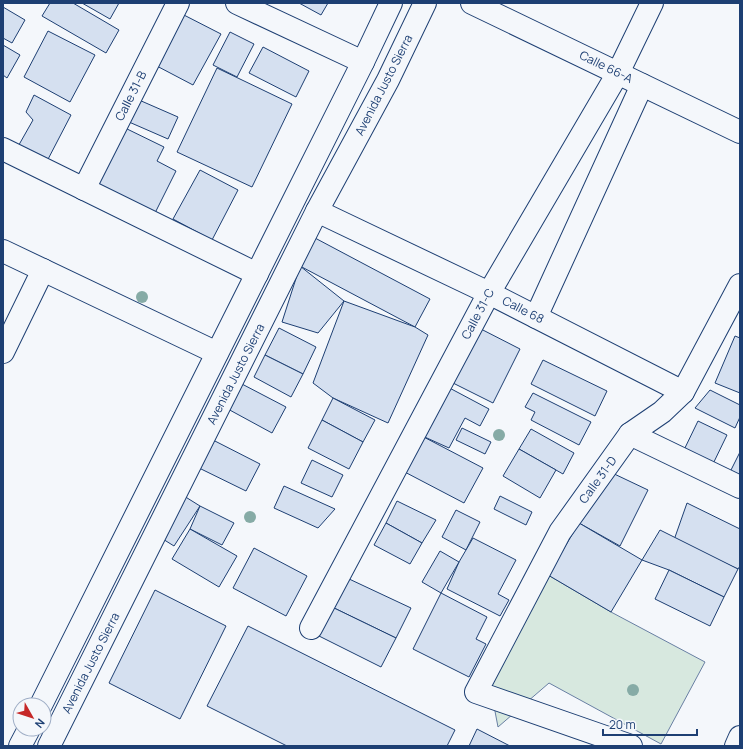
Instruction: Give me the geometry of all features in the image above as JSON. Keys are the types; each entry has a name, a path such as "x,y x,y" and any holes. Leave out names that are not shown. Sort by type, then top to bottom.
{"street":[{"name":"Calle 31-B","path":"84,189 178,3"},
{"path":"237,3 363,62"},
{"path":"45,697 363,62 391,3"},
{"name":"Avenida Justo Sierra","path":"49,746 317,211 388,80 426,3"},
{"name":"Calle 66-A","path":"472,3 740,132"},
{"name":"Calle 31-C","path":"311,628 489,293 618,73 652,3"},
{"path":"536,317 642,85"},
{"path":"3,149 257,274"},
{"name":"Calle 68","path":"317,211 489,293 683,392"},
{"path":"3,251 217,354"},
{"path":"3,352 43,270"},
{"name":"Calle 31-D","path":"631,746 476,692 560,532 630,434 662,412 683,392 740,285"},
{"path":"630,434 740,487"},
{"path":"20,746 25,737"},
{"path":"736,746 740,737"}],"shaded area":[{"path":"548,575 611,612 705,662 661,744 549,683 498,727 489,680"}],"building":[{"path":"50,3 73,3 119,30 106,53 42,16"},
{"path":"82,3 119,3 110,19"},
{"path":"299,3 328,3 321,15"},
{"path":"3,7 25,20 12,43 3,38"},
{"path":"180,13 221,34 193,85 153,64"},
{"path":"48,31 95,55 70,102 24,77"},
{"path":"230,32 254,44 237,77 213,65"},
{"path":"3,45 20,55 7,78 3,75"},
{"path":"263,47 309,71 296,97 249,73"},
{"path":"217,68 292,104 252,187 177,152"},
{"path":"34,95 71,115 45,165 16,150 33,120 26,112"},
{"path":"139,100 178,117 168,139 129,122"},
{"path":"123,127 164,147 157,161 176,171 153,217 93,188"},
{"path":"200,170 238,190 212,240 173,219"},
{"path":"315,238 430,299 415,327 300,266"},
{"path":"300,266 344,301 318,333 282,322"},
{"path":"344,301 415,327 428,335 388,423 333,398 313,383"},
{"path":"477,327 520,349 493,403 449,381"},
{"path":"279,328 316,347 303,374 265,355"},
{"path":"735,336 740,338 740,393 715,383"},
{"path":"265,355 303,374 291,397 254,377"},
{"path":"543,360 607,391 595,416 531,384"},
{"path":"240,383 286,407 272,433 226,408"},
{"path":"442,384 489,409 480,426 465,418 449,448 418,434"},
{"path":"710,390 740,405 740,417 735,428 695,408"},
{"path":"533,393 591,422 579,445 531,420 535,412 525,407"},
{"path":"333,398 375,420 363,442 322,420"},
{"path":"322,420 363,442 349,469 308,448"},
{"path":"698,421 727,435 711,468 682,454"},
{"path":"462,428 491,442 485,454 456,440"},
{"path":"531,429 574,453 563,474 519,449"},
{"path":"418,434 483,468 464,503 399,469"},
{"path":"211,439 260,464 246,491 197,467"},
{"path":"519,449 556,470 540,498 503,476"},
{"path":"740,452 740,482 728,476"},
{"path":"312,460 343,475 332,497 301,483"},
{"path":"608,471 648,490 620,546 579,523"},
{"path":"284,486 335,509 318,528 274,508"},
{"path":"184,496 200,506 174,546 158,536"},
{"path":"500,496 532,512 526,525 494,509"},
{"path":"397,501 436,520 422,543 386,523"},
{"path":"687,503 740,529 740,566 738,569 674,540"},
{"path":"200,506 234,523 222,545 190,529"},
{"path":"456,510 480,522 466,550 442,537"},
{"path":"386,523 422,543 410,564 374,545"},
{"path":"579,523 642,560 611,612 548,575"},
{"path":"190,529 237,556 219,587 172,559"},
{"path":"660,530 738,569 724,597 669,570 642,560"},
{"path":"473,538 516,560 498,594 509,600 500,616 447,589 459,562"},
{"path":"254,548 307,576 286,616 233,588"},
{"path":"440,551 459,562 441,593 422,582"},
{"path":"669,570 724,597 710,626 655,599"},
{"path":"347,578 411,608 396,638 332,607"},
{"path":"155,590 226,626 180,719 109,683"},
{"path":"441,593 487,617 476,639 486,644 469,677 413,649"},
{"path":"332,607 396,638 381,667 319,636"},
{"path":"248,626 455,730 447,746 287,746 207,706"},
{"path":"477,729 510,746 469,746"}]}
